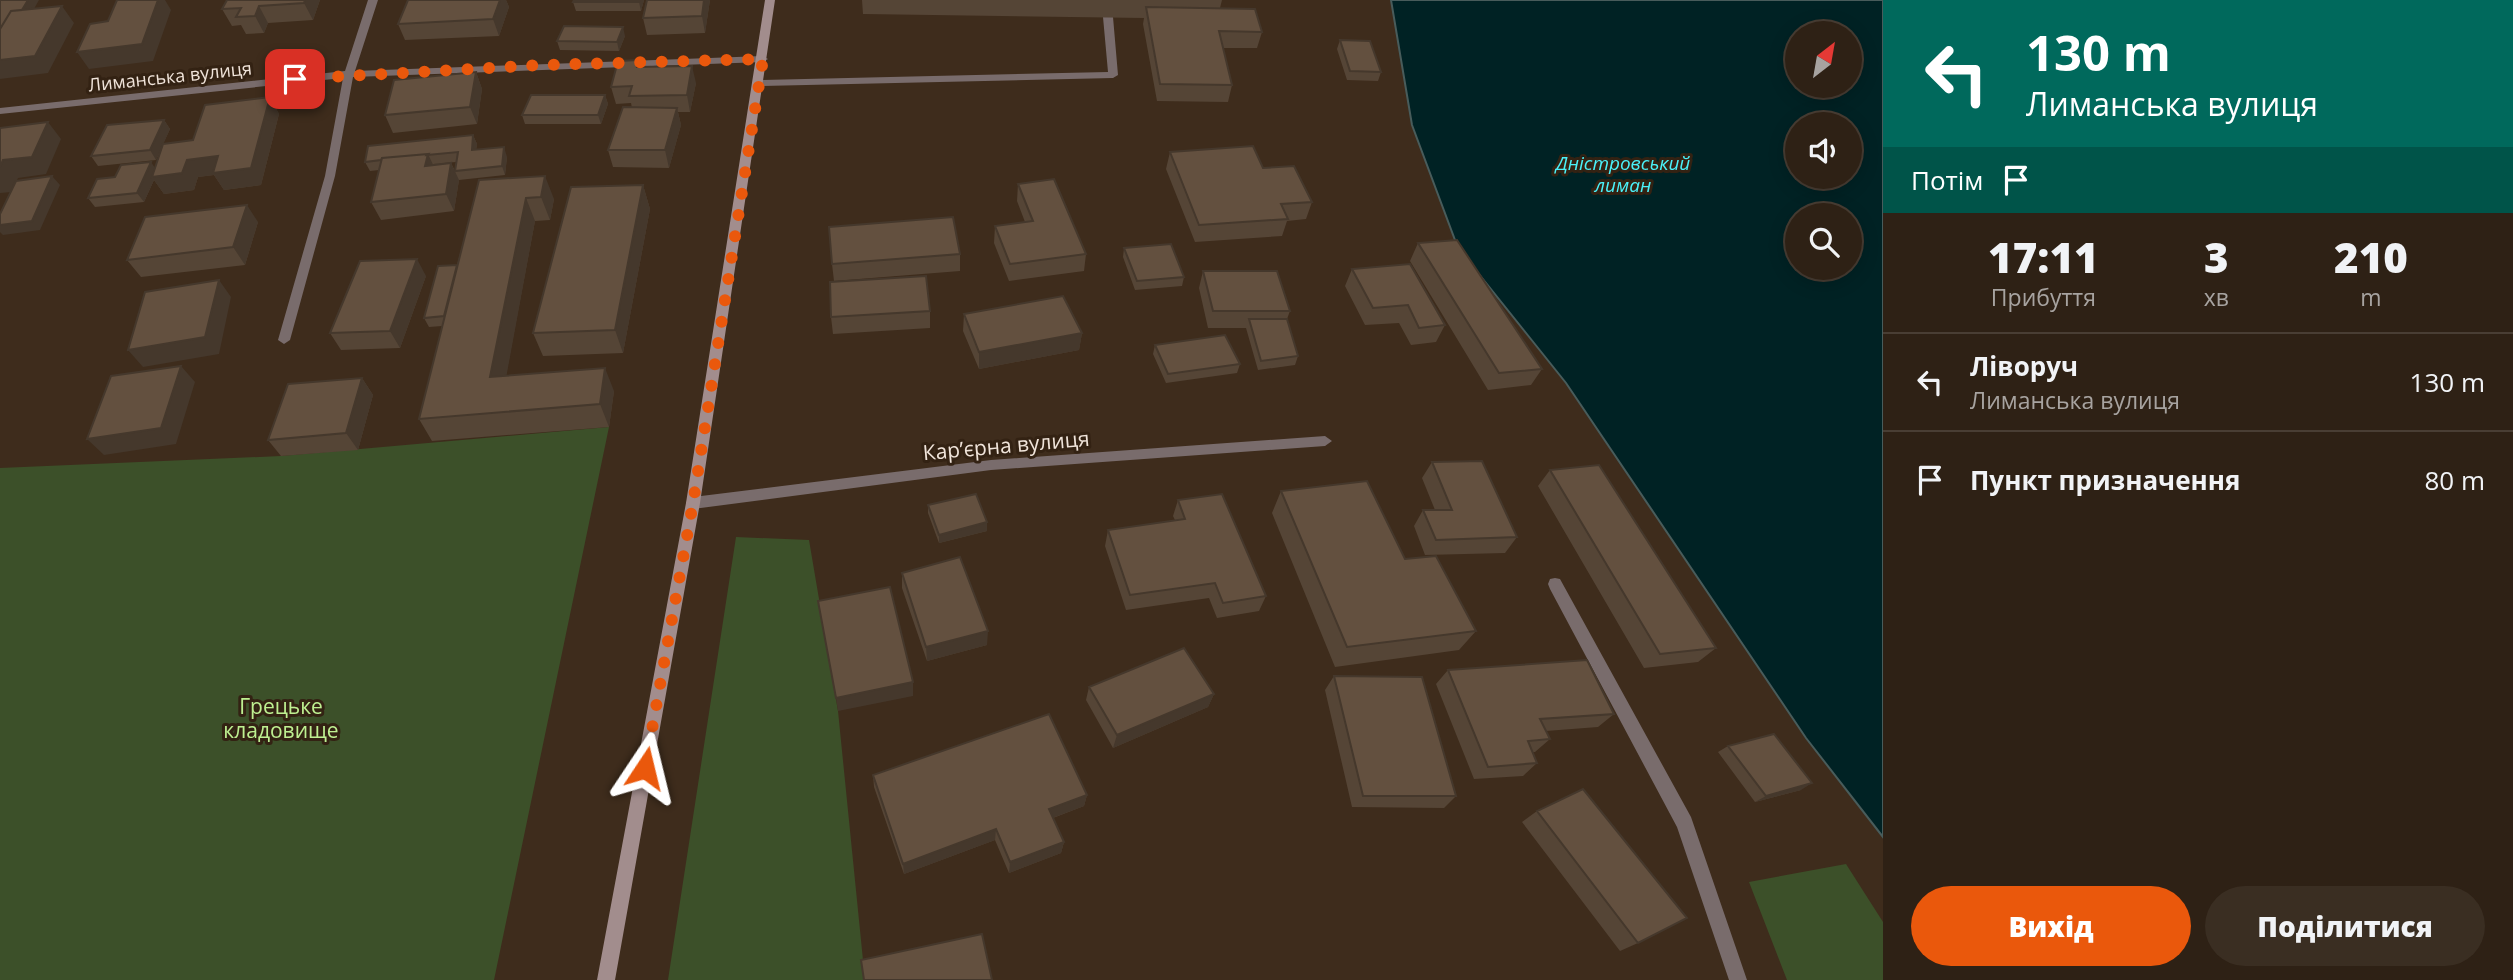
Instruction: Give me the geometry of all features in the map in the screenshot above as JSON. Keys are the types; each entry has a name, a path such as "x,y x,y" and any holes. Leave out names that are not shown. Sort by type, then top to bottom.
{"main road":[{"path":"607,980 693,503 770,0"}],"street":[{"path":"284,340 330,176 349,74 373,0"},
{"path":"759,83 1112,75 1108,17"},
{"name":"Лиманська вулиця","path":"0,111 132,94 349,74 763,59"},
{"name":"Карʼєрна вулиця","path":"693,503 991,465 1325,441"},
{"path":"1555,583 1685,823 1738,980"}],"green space":[{"name":"Грецьке кладовище","path":"609,427 494,980 0,980 0,468 281,456"},
{"path":"736,537 809,540 838,711 865,980 668,980"},
{"path":"1846,864 1883,922 1883,980 1787,980 1749,882"}],"water":[{"name":"Дністровський лиман","path":"1391,0 1883,0 1883,837 1806,738 1566,383 1458,248 1412,125"}],"building":[{"path":"0,0 28,0 22,10 11,11 0,29"},
{"path":"117,0 158,0 142,44 77,52 90,24 108,21"},
{"path":"227,0 305,0 304,3 259,6 255,16 236,17 241,8 222,9"},
{"path":"408,0 500,0 493,19 398,24"},
{"path":"574,0 640,0 573,2"},
{"path":"647,0 704,0 702,16 643,18"},
{"path":"62,6 35,56 0,60 0,29 11,11"},
{"path":"1146,7 1255,9 1262,32 1219,31 1232,85 1160,84"},
{"path":"564,26 623,27 617,42 557,41"},
{"path":"1340,40 1370,41 1381,72 1350,71"},
{"path":"638,60 637,67 692,66 687,95 629,96 632,86 611,87 618,61"},
{"path":"476,72 470,107 385,115 394,80"},
{"path":"531,95 605,95 598,115 522,115"},
{"path":"270,97 251,168 213,173 218,156 187,160 182,173 152,177 163,144 193,140 205,105"},
{"path":"623,107 677,108 665,150 608,150"},
{"path":"164,120 150,150 91,156 107,125"},
{"path":"48,122 32,157 3,160 0,167 0,128"},
{"path":"473,135 472,150 504,147 502,166 455,171 458,152 382,158 365,162 368,146"},
{"path":"1253,146 1263,168 1294,166 1312,202 1281,204 1288,219 1199,225 1170,152"},
{"path":"428,154 425,166 451,163 446,194 371,202 382,158"},
{"path":"151,162 137,193 88,198 97,179 115,177 121,165"},
{"path":"52,176 32,221 0,225 0,214 16,181"},
{"path":"545,176 541,197 526,198 490,377 605,368 600,404 419,419 479,180"},
{"path":"1054,179 1086,254 1010,264 995,226 1033,221 1018,184"},
{"path":"643,185 615,330 533,333 571,187"},
{"path":"247,205 233,247 127,260 145,217"},
{"path":"953,217 960,254 832,264 829,227"},
{"path":"1457,240 1542,369 1499,373 1418,243"},
{"path":"1171,244 1184,277 1137,281 1124,248"},
{"path":"417,259 390,331 330,333 360,261"},
{"path":"1410,264 1445,325 1419,328 1408,305 1373,308 1352,269"},
{"path":"457,265 444,316 424,318 438,266"},
{"path":"1203,271 1277,271 1290,311 1213,311"},
{"path":"926,276 930,311 831,317 830,282"},
{"path":"219,280 205,337 128,350 145,292"},
{"path":"1063,296 1082,333 979,352 964,314"},
{"path":"1249,319 1287,319 1298,356 1261,361"},
{"path":"1225,335 1240,364 1168,374 1155,345"},
{"path":"181,366 161,428 87,439 111,376"},
{"path":"362,378 346,433 268,440 288,384"},
{"path":"1482,461 1517,537 1436,540 1423,510 1452,510 1432,462"},
{"path":"1599,465 1716,648 1660,654 1550,470"},
{"path":"1367,481 1405,559 1436,556 1476,631 1347,647 1281,491"},
{"path":"976,494 987,522 939,535 928,505"},
{"path":"1222,494 1266,596 1223,603 1215,583 1130,595 1108,530 1185,519 1178,500"},
{"path":"960,557 988,631 926,647 902,573"},
{"path":"890,587 913,682 836,698 818,601"},
{"path":"1184,648 1214,694 1117,735 1089,687"},
{"path":"1587,660 1614,714 1540,719 1550,739 1528,741 1537,763 1488,767 1448,670"},
{"path":"1334,676 1422,677 1456,796 1363,796"},
{"path":"1049,714 1087,795 1049,809 1064,842 1010,862 996,829 903,864 873,775"},
{"path":"1774,734 1812,783 1766,796 1728,746"},
{"path":"1583,789 1687,918 1638,943 1537,811"},
{"path":"982,934 992,980 864,980 861,960"}],"route":[{"path":"295,79 543,65 763,59 693,503 645,768"}]}
